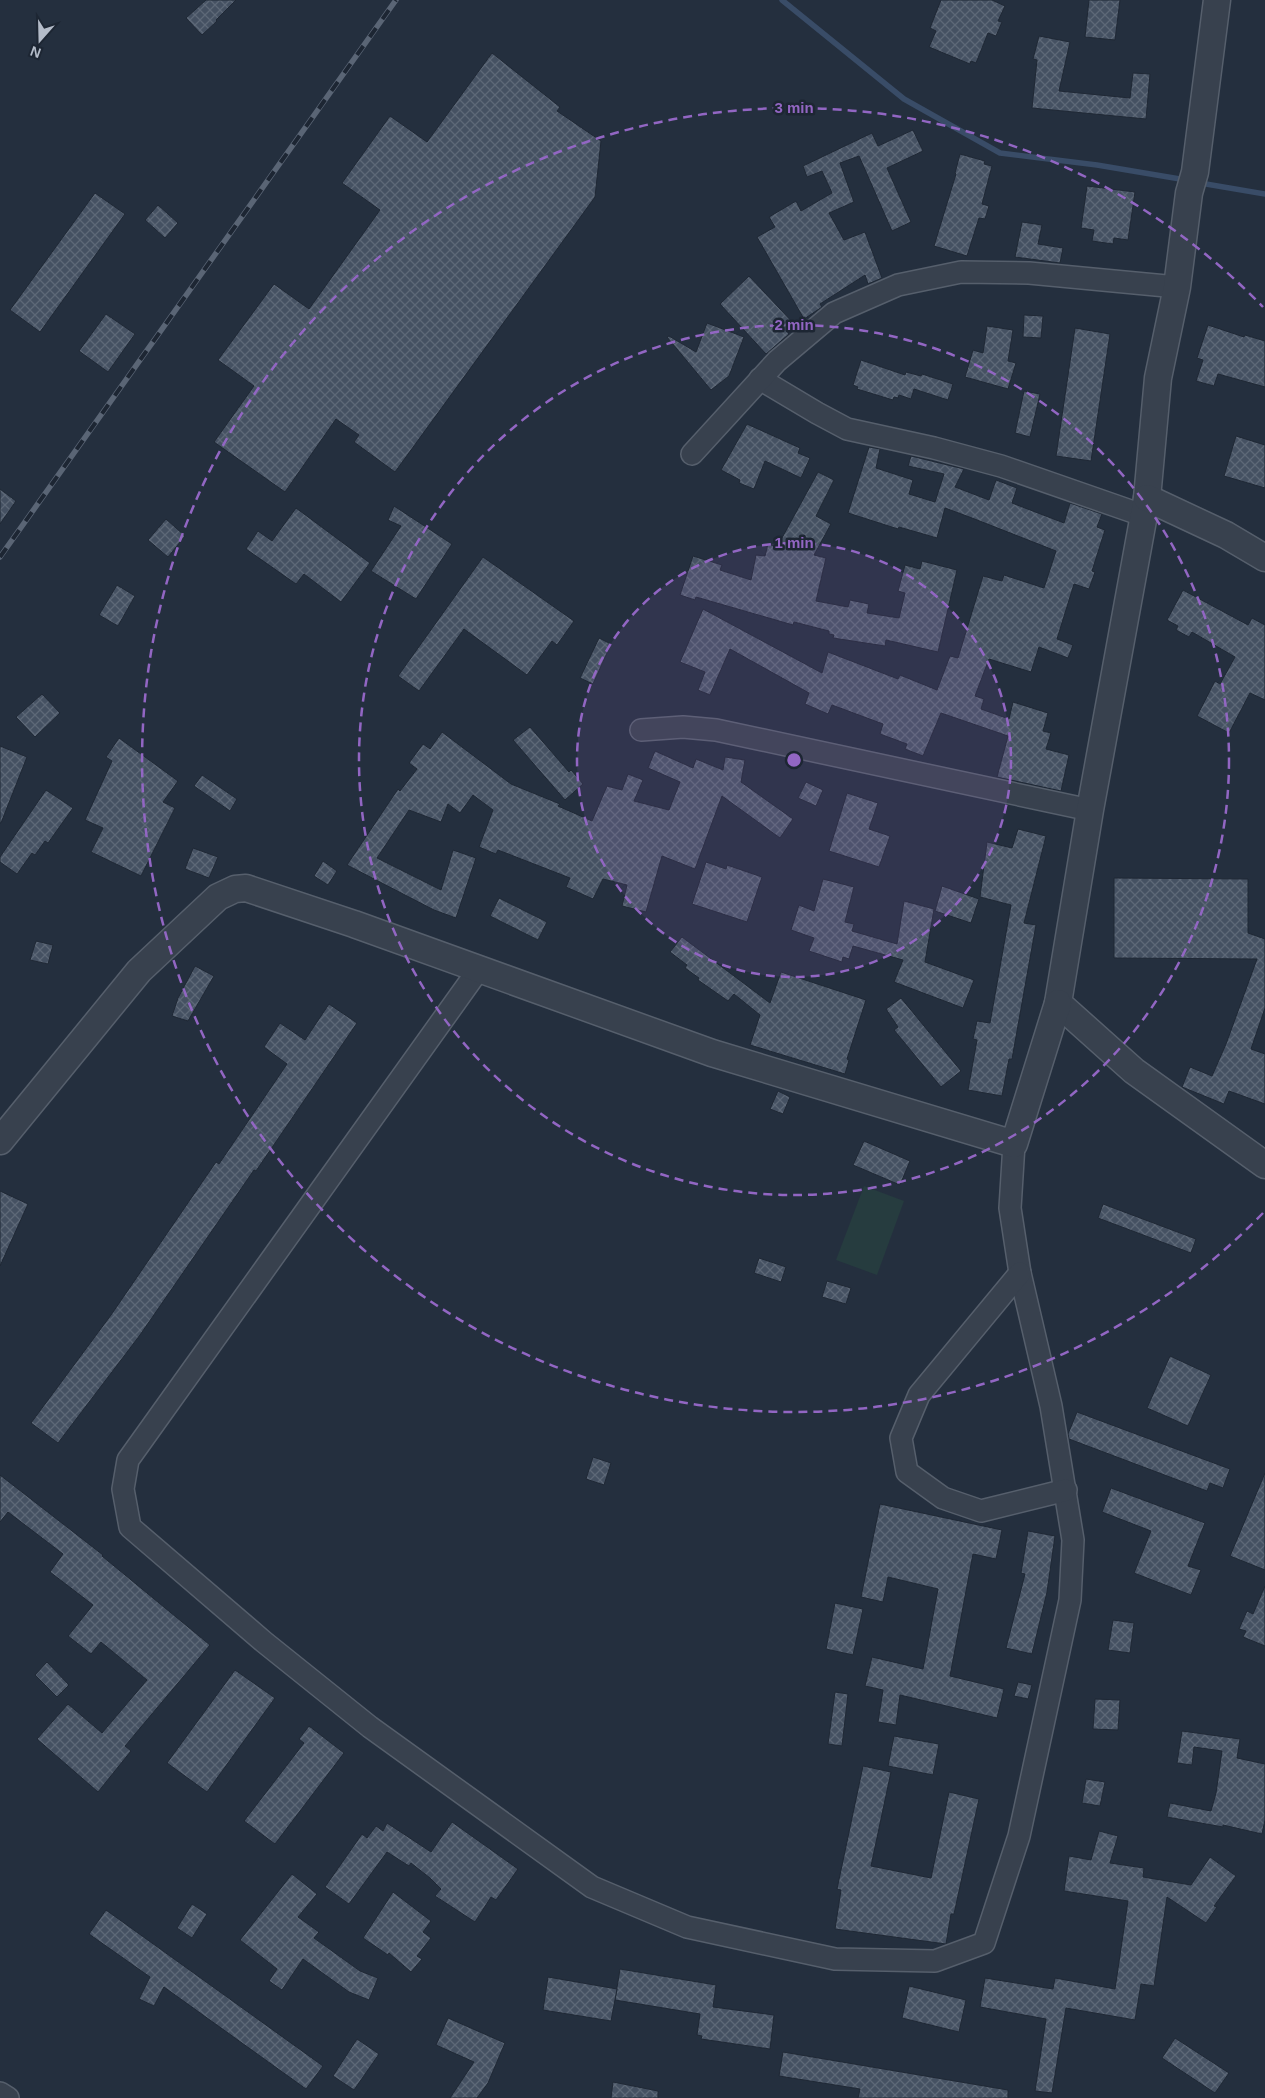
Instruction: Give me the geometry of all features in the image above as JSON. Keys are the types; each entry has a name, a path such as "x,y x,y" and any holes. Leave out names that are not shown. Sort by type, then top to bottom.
{"street":[{"path":"479,969 128,1460 123,1489 130,1527 264,1642 370,1727 592,1887 686,1928 835,1959 935,1961 984,1943 1019,1836 1070,1600 1073,1540 1051,1406 1020,1273 1010,1208 1014,1144 1058,1002 1090,810 1145,506 1158,378 1177,287 1217,0"},
{"path":"692,454 777,362 834,313 898,285 961,272 1029,273 1177,287"},
{"path":"760,379 816,414 847,429 934,448 1145,506 1226,535 1265,558"},
{"path":"641,730 683,727 716,730 1090,810"},
{"path":"0,1141 139,971 218,897 235,889 246,888 346,921 712,1053 1014,1144"},
{"path":"1058,1002 1134,1071 1265,1165"},
{"path":"1020,1273 920,1395 901,1438 907,1472 943,1498 981,1511 1066,1490"},
{"path":"0,2093 8,2098"}],"green space":[{"path":"864,1186 904,1201 877,1275 836,1260"}],"building":[{"path":"206,0 236,0 202,35 186,18"},
{"path":"941,0 992,0 1005,6 998,21 1002,22 996,36 988,33 976,63 971,61 970,64 929,47 936,31 930,28"},
{"path":"1089,0 1120,0 1115,40 1085,37"},
{"path":"1039,36 1070,42 1059,91 1130,98 1133,73 1150,74 1146,119 1032,108 1037,60 1033,59"},
{"path":"492,53 560,107 557,111 601,141 595,197 395,472 354,442 359,435 336,419 285,492 214,442 254,386 218,360 274,284 309,309 380,210 342,183 390,116 427,142"},
{"path":"913,130 923,151 887,168 911,222 892,231 859,156 840,163 854,202 829,213 844,240 865,232 882,278 868,284 865,275 820,304 822,307 804,319 757,237 775,227 769,217 796,201 801,211 832,193 822,171 807,177 803,166 872,133 878,146"},
{"path":"960,154 985,161 984,164 992,166 982,204 989,206 985,219 979,218 967,256 934,246 956,174"},
{"path":"1087,186 1135,192 1128,240 1114,238 1113,244 1092,241 1094,230 1081,228"},
{"path":"95,193 125,214 40,332 10,310"},
{"path":"158,205 178,223 165,238 145,220"},
{"path":"1022,222 1042,225 1038,244 1063,248 1060,263 1015,257"},
{"path":"749,276 795,325 786,330 789,334 766,354 720,304"},
{"path":"106,314 135,334 108,372 79,351"},
{"path":"1024,315 1043,316 1041,338 1023,337"},
{"path":"707,323 744,337 729,376 711,390 667,337 669,336 696,352"},
{"path":"1208,325 1244,337 1245,335 1265,341 1265,387 1218,374 1214,386 1196,381 1203,360 1197,358"},
{"path":"987,326 1013,330 1008,361 1016,363 1008,389 965,377 973,350 983,353"},
{"path":"1075,328 1110,334 1091,461 1056,456"},
{"path":"861,360 905,375 906,372 921,376 922,374 953,384 948,400 914,389 911,399 899,395 898,398 894,397 893,400 857,389 858,387 853,385"},
{"path":"1024,391 1040,394 1030,437 1015,433"},
{"path":"747,424 800,448 798,453 810,458 801,478 765,461 754,489 739,483 740,480 721,470"},
{"path":"1236,436 1265,445 1265,488 1224,476"},
{"path":"869,447 880,449 876,468 913,480 909,494 935,502 944,474 908,466 911,456 964,469 955,487 989,500 996,480 1017,488 1012,503 1064,523 1070,503 1102,514 1097,527 1105,530 1092,571 1095,572 1089,589 1074,584 1057,639 1073,645 1068,658 1039,647 1031,672 989,659 975,696 984,699 981,709 1009,719 1013,702 1048,713 1043,731 1051,733 1046,749 1069,755 1061,791 997,777 1008,736 941,713 923,756 905,749 907,744 880,734 883,724 832,705 828,714 805,704 809,693 730,649 710,695 698,690 705,672 680,662 703,609 822,673 828,652 898,679 900,675 937,690 950,656 958,658 983,576 1002,581 1004,575 1044,588 1056,551 972,518 945,508 937,538 899,527 898,529 848,513"},
{"path":"818,472 834,480 816,516 831,524 814,555 826,558 816,601 848,607 850,600 869,604 867,613 899,618 905,593 898,591 905,565 920,569 922,561 957,570 938,652 886,640 885,646 833,638 834,635 829,634 829,631 794,622 793,625 696,597 695,600 680,595 693,556 722,565 720,570 751,580 756,555 765,556 768,544 777,547"},
{"path":"0,489 16,501 0,524"},
{"path":"394,506 452,544 416,599 371,571 401,526 388,520"},
{"path":"296,508 370,563 341,602 304,574 296,584 246,549 258,531 272,541"},
{"path":"166,519 185,536 168,557 148,540"},
{"path":"483,557 574,621 557,645 552,641 527,675 464,629 419,691 398,676"},
{"path":"117,585 135,596 118,626 99,615"},
{"path":"1183,590 1248,625 1252,618 1265,625 1265,700 1250,693 1229,733 1197,716 1215,681 1220,684 1235,657 1192,632 1189,637 1176,630 1178,626 1167,620"},
{"path":"599,638 611,644 593,684 580,678"},
{"path":"42,694 60,713 35,737 16,717"},
{"path":"530,727 569,772 571,770 583,784 565,800 513,740"},
{"path":"442,732 511,784 560,804 558,806 592,821 607,786 622,790 628,774 643,780 634,801 669,810 680,782 648,768 655,751 693,768 696,759 723,770 725,757 745,760 741,782 793,819 780,838 722,796 695,869 662,856 646,912 622,906 627,885 603,879 593,899 566,887 570,878 498,850 496,854 479,847 493,810 473,795 460,813 448,804 441,822 409,810 377,858 441,890 453,850 476,858 456,918 434,910 347,865 398,789 400,791 417,769 409,763 423,744 430,749"},
{"path":"119,738 178,781 163,802 175,808 141,876 91,852 103,828 85,820 112,761 106,757"},
{"path":"0,746 27,757 1,823 0,823"},
{"path":"202,775 237,799 230,811 194,786"},
{"path":"806,782 823,790 816,806 798,798"},
{"path":"46,790 73,808 48,843 45,841 35,855 32,853 17,874 0,862 0,857"},
{"path":"847,793 878,803 869,829 890,836 879,867 829,851"},
{"path":"1018,829 1046,836 1024,923 1036,925 1012,1059 1009,1059 1002,1096 968,1090 977,1040 973,1039 977,1021 990,1023 1011,905 980,897 987,842 1012,848"},
{"path":"193,848 218,857 209,878 185,869"},
{"path":"323,861 337,871 328,885 314,876"},
{"path":"706,862 726,869 727,865 762,877 747,922 692,904"},
{"path":"1114,878 1248,879 1248,933 1265,939 1265,1008 1251,1049 1265,1054 1265,1104 1229,1091 1224,1104 1182,1087 1190,1067 1212,1076 1226,1044 1257,959 1114,958"},
{"path":"823,879 854,887 845,922 854,924 852,931 897,944 904,901 934,909 925,962 974,980 963,1008 894,982 903,960 853,946 849,959 843,957 842,962 809,951 814,938 791,930 799,905 814,911"},
{"path":"942,886 979,899 971,923 935,911"},
{"path":"499,898 547,922 538,940 490,916"},
{"path":"682,937 770,1003 781,972 866,1000 847,1059 849,1060 845,1074 750,1045 760,1015 734,994 728,1001 698,980 699,978 685,968 687,965 670,952"},
{"path":"36,941 53,945 48,964 30,960"},
{"path":"195,966 214,976 188,1021 172,1016 178,998"},
{"path":"901,998 961,1071 941,1087 894,1030 898,1027 886,1009"},
{"path":"329,1004 357,1023 256,1171 254,1170 140,1335 58,1443 31,1423 111,1315 216,1162 219,1164 287,1064 264,1047 280,1023 305,1040"},
{"path":"778,1091 790,1097 783,1114 770,1109"},
{"path":"864,1141 910,1161 900,1185 853,1165"},
{"path":"0,1191 28,1204 0,1266"},
{"path":"1103,1204 1196,1239 1191,1253 1098,1218"},
{"path":"759,1258 786,1267 781,1282 754,1273"},
{"path":"827,1281 851,1288 846,1304 822,1297"},
{"path":"1170,1356 1211,1375 1188,1426 1147,1408"},
{"path":"1077,1412 1230,1469 1223,1488 1210,1483 1207,1491 1069,1439 1068,1434"},
{"path":"593,1457 611,1463 604,1485 586,1479"},
{"path":"1265,1473 1265,1570 1230,1556"},
{"path":"0,1475 103,1555 210,1645 125,1746 131,1751 98,1792 37,1739 68,1704 102,1733 147,1680 101,1642 91,1654 68,1636 93,1605 50,1572 63,1554 8,1512 0,1522"},
{"path":"1111,1488 1205,1523 1188,1566 1201,1570 1191,1595 1134,1573 1151,1531 1102,1512"},
{"path":"880,1504 1002,1530 996,1559 973,1554 950,1676 1004,1689 997,1718 900,1695 896,1725 878,1722 883,1690 865,1686 872,1657 923,1669 938,1589 888,1577 883,1602 861,1597"},
{"path":"1028,1531 1055,1536 1047,1592 1032,1654 1006,1648 1025,1574 1021,1573"},
{"path":"1265,1586 1265,1646 1243,1637 1246,1631 1239,1629 1247,1611 1253,1614"},
{"path":"835,1603 863,1609 853,1655 826,1649"},
{"path":"1113,1620 1134,1623 1130,1653 1108,1650"},
{"path":"47,1662 69,1685 57,1697 35,1675"},
{"path":"235,1670 275,1698 207,1792 167,1763"},
{"path":"1018,1682 1032,1685 1028,1699 1014,1696"},
{"path":"835,1692 848,1694 842,1746 828,1744"},
{"path":"1095,1699 1120,1700 1118,1730 1093,1729"},
{"path":"309,1726 344,1753 275,1844 244,1821 304,1743 299,1739"},
{"path":"1182,1731 1240,1739 1237,1758 1265,1764 1265,1820 1262,1834 1223,1825 1223,1827 1167,1817 1170,1803 1211,1811 1216,1793 1222,1751 1194,1747 1192,1765 1177,1763"},
{"path":"894,1736 939,1744 933,1775 888,1766"},
{"path":"863,1766 891,1772 871,1866 931,1878 949,1792 979,1799 954,1914 951,1914 946,1944 835,1929 841,1890 837,1889"},
{"path":"1086,1779 1105,1782 1100,1806 1082,1803"},
{"path":"452,1822 518,1869 496,1900 491,1897 475,1922 435,1896 441,1889 430,1878 411,1863 409,1866 387,1852 349,1904 325,1887 362,1834 367,1838 376,1826 383,1831 387,1823 431,1852"},
{"path":"1099,1831 1118,1836 1110,1863 1144,1868 1143,1877 1191,1885 1210,1857 1236,1876 1214,1906 1217,1907 1206,1923 1167,1897 1154,1986 1141,1984 1135,2020 1066,2008 1052,2093 1035,2091 1046,2019 980,2007 985,1978 1053,1989 1055,1978 1115,1989 1128,1901 1064,1891 1069,1856 1091,1860"},
{"path":"292,1874 317,1894 298,1917 319,1932 314,1938 360,1971 378,1978 369,2000 349,1992 303,1959 282,1990 269,1981 277,1969 240,1940"},
{"path":"393,1892 431,1921 423,1932 431,1938 417,1956 422,1959 411,1972 389,1953 388,1955 363,1938"},
{"path":"192,1904 207,1914 192,1938 177,1928"},
{"path":"106,1910 323,2066 306,2089 164,1987 154,2006 139,1999 150,1977 89,1934"},
{"path":"620,1969 716,1985 713,2007 774,2015 770,2049 701,2039 702,2036 697,2035 700,2014 615,2000"},
{"path":"548,1977 617,1989 611,2021 543,2010"},
{"path":"909,1986 966,2000 959,2032 902,2018"},
{"path":"448,2018 505,2043 488,2083 477,2098 450,2098 474,2062 436,2045"},
{"path":"1175,2038 1229,2073 1215,2093 1162,2058"},
{"path":"357,2039 379,2054 354,2090 333,2076"},
{"path":"783,2052 1008,2090 1008,2098 858,2098 860,2089 779,2076"},
{"path":"613,2082 658,2091 658,2098 611,2098"}],"waterway":[{"path":"782,0 904,99 1000,153 1097,165 1186,180"},
{"path":"1200,183 1265,194"}],"railway":[{"path":"0,557 396,0"}]}
